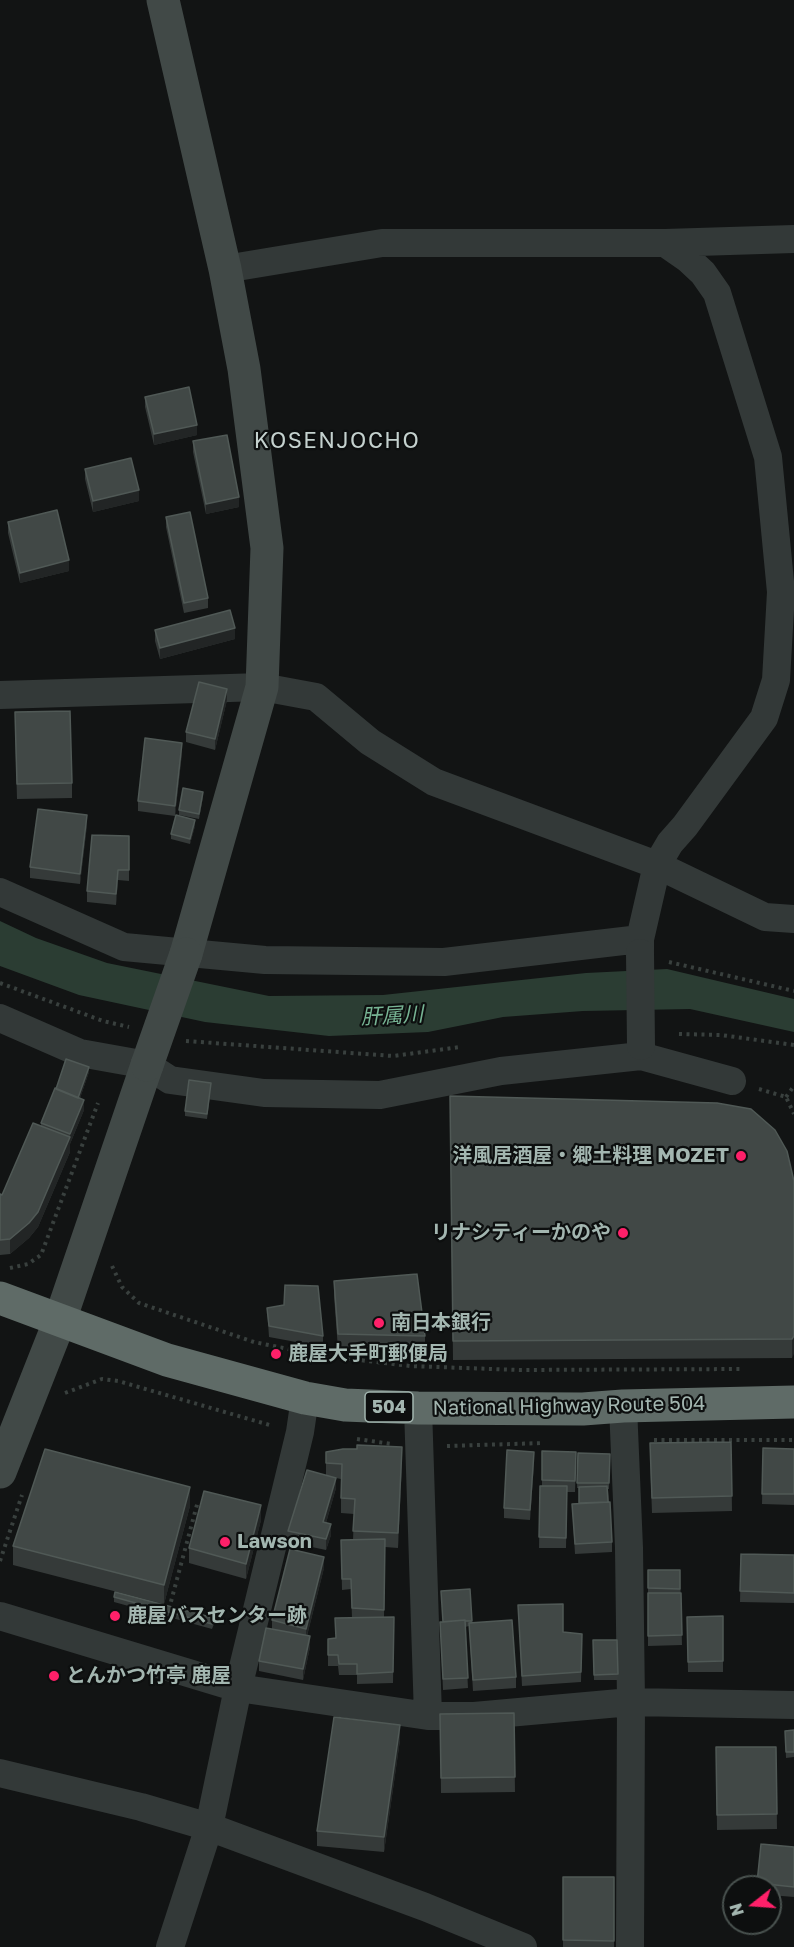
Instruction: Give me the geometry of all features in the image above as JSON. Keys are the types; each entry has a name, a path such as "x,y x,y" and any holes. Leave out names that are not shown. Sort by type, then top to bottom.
{"highway":[{"name":"National Highway Route 504","path":"3,1283 60,1320 167,1360 305,1398 345,1405 583,1410 623,1406 794,1402"}],"street":[{"path":"11,1483 60,1320 186,954 262,687 267,548 244,369 225,269 163,0"},
{"path":"225,269 382,243 665,243 794,239"},
{"path":"641,1051 640,946 657,865 670,843 764,718 776,680 781,592 768,458 717,293 703,273 665,243"},
{"path":"0,695 262,687 316,697 370,742 434,782 657,865 765,917 794,919"},
{"path":"0,892 124,947 186,954 265,960 444,962 640,946"},
{"path":"0,1018 80,1053 147,1065 170,1080 264,1093 380,1095 501,1071 641,1051 732,1081"},
{"path":"170,1947 209,1827 238,1688 300,1432 305,1398"},
{"path":"623,1406 631,1702 630,1947"},
{"path":"418,1408 428,1716"},
{"path":"0,1616 238,1688 428,1716 474,1716 631,1702 794,1705"},
{"path":"0,1773 209,1827 425,1907 523,1947"}],"path":[{"path":"0,983 103,1021 132,1028"},
{"path":"3,1283 41,1255 109,1075 111,1059 122,1026"},
{"path":"675,1034 721,1035 794,1045"},
{"path":"183,1040 193,1043 393,1056 460,1047"},
{"path":"732,1081 786,1097 794,1114"},
{"path":"786,1097 794,1086"},
{"path":"112,1264 122,1287 139,1304 254,1342 317,1354 432,1367 519,1370 746,1369"},
{"path":"61,1397 68,1390 102,1379 118,1381 250,1421 300,1432"},
{"path":"624,1440 794,1440"},
{"path":"418,1448 556,1442"},
{"path":"0,1561 11,1483"},
{"path":"169,1609 198,1501"}],"water":[{"name":"肝属川","path":"0,921 36,938 107,963 269,996 383,995 586,973 667,969 794,999 794,1032 690,1009 583,1011 503,1017 428,1032 329,1036 205,1022 79,995 0,966"}],"building":[{"path":"189,387 197,425 154,434 145,397"},
{"path":"227,435 239,497 206,504 193,441"},
{"path":"131,458 139,490 93,501 85,469"},
{"path":"57,510 69,560 20,573 8,522"},
{"path":"190,512 208,598 184,603 166,517"},
{"path":"230,610 235,628 160,648 155,630"},
{"path":"199,682 227,689 215,739 186,732"},
{"path":"70,711 72,783 17,784 15,712"},
{"path":"145,738 182,743 175,806 138,801"},
{"path":"183,788 203,792 199,814 179,810"},
{"path":"38,809 87,815 80,874 30,867"},
{"path":"176,815 195,820 190,839 171,834"},
{"path":"92,835 129,836 129,870 118,870 116,894 87,891"},
{"path":"66,1059 89,1067 78,1098 56,1089"},
{"path":"189,1080 211,1083 207,1114 185,1111"},
{"path":"55,1088 84,1100 70,1134 41,1123"},
{"name":"リナシティーかのや","path":"450,1096 717,1103 751,1109 775,1130 787,1151 794,1181 794,1336 792,1339 453,1341"},
{"path":"33,1123 70,1137 38,1212 10,1239 0,1240 0,1194 2,1195"},
{"name":"南日本銀行","path":"417,1274 425,1336 338,1334 334,1281"},
{"path":"285,1285 318,1286 323,1336 269,1326 267,1308 284,1305"},
{"path":"731,1442 732,1496 652,1498 650,1443"},
{"path":"357,1445 402,1447 398,1533 353,1531 355,1499 341,1498 342,1464 326,1463 326,1452 357,1449"},
{"path":"763,1448 794,1449 794,1494 762,1494"},
{"path":"45,1449 190,1487 164,1585 13,1546"},
{"path":"507,1450 534,1452 530,1510 504,1508"},
{"path":"542,1451 576,1452 575,1481 542,1480"},
{"path":"578,1453 610,1454 609,1483 577,1483"},
{"path":"307,1470 336,1478 323,1522 331,1524 326,1539 288,1531"},
{"path":"540,1486 567,1486 566,1538 539,1537"},
{"path":"607,1486 608,1502 579,1503 579,1487"},
{"name":"Lawson","path":"204,1491 261,1505 246,1564 189,1548"},
{"path":"610,1502 612,1542 575,1544 572,1504"},
{"path":"385,1539 384,1610 352,1608 351,1579 342,1579 341,1540"},
{"path":"290,1549 324,1557 306,1629 272,1620"},
{"path":"741,1554 794,1555 794,1593 740,1591"},
{"path":"648,1570 680,1570 680,1589 648,1588"},
{"path":"470,1589 472,1621 443,1622 441,1591"},
{"path":"115,1592 214,1618 212,1624 114,1597"},
{"path":"648,1593 681,1593 682,1635 648,1636"},
{"path":"563,1604 563,1632 582,1634 581,1672 522,1676 518,1605"},
{"path":"723,1616 723,1661 688,1662 687,1617"},
{"path":"394,1617 393,1672 357,1674 357,1664 339,1664 338,1655 328,1655 328,1639 336,1638 335,1618"},
{"path":"465,1620 468,1678 443,1679 440,1622"},
{"path":"512,1620 516,1677 473,1680 469,1623"},
{"path":"266,1628 310,1636 303,1669 259,1661"},
{"path":"593,1640 617,1640 618,1674 594,1675"},
{"path":"514,1713 515,1777 441,1778 440,1714"},
{"path":"334,1717 400,1725 384,1837 317,1831"},
{"path":"794,1730 794,1752 786,1752 785,1731"},
{"path":"716,1747 776,1747 777,1814 717,1815"},
{"path":"761,1844 794,1847 794,1887 782,1886 782,1875 758,1875"},
{"path":"563,1877 614,1877 614,1941 563,1940"}],"place":[{"name":"洋風居酒屋・郷土料理 MOZET","path":"741,1156"},
{"name":"リナシティーかのや","path":"623,1233"},
{"name":"南日本銀行","path":"379,1323"},
{"name":"鹿屋大手町郵便局","path":"276,1354"},
{"name":"Lawson","path":"225,1542"},
{"name":"鹿屋バスセンター跡","path":"115,1616"},
{"name":"とんかつ竹亭 鹿屋","path":"54,1676"}],"district":[{"name":"KOSENJOCHO","path":"337,441"}]}
